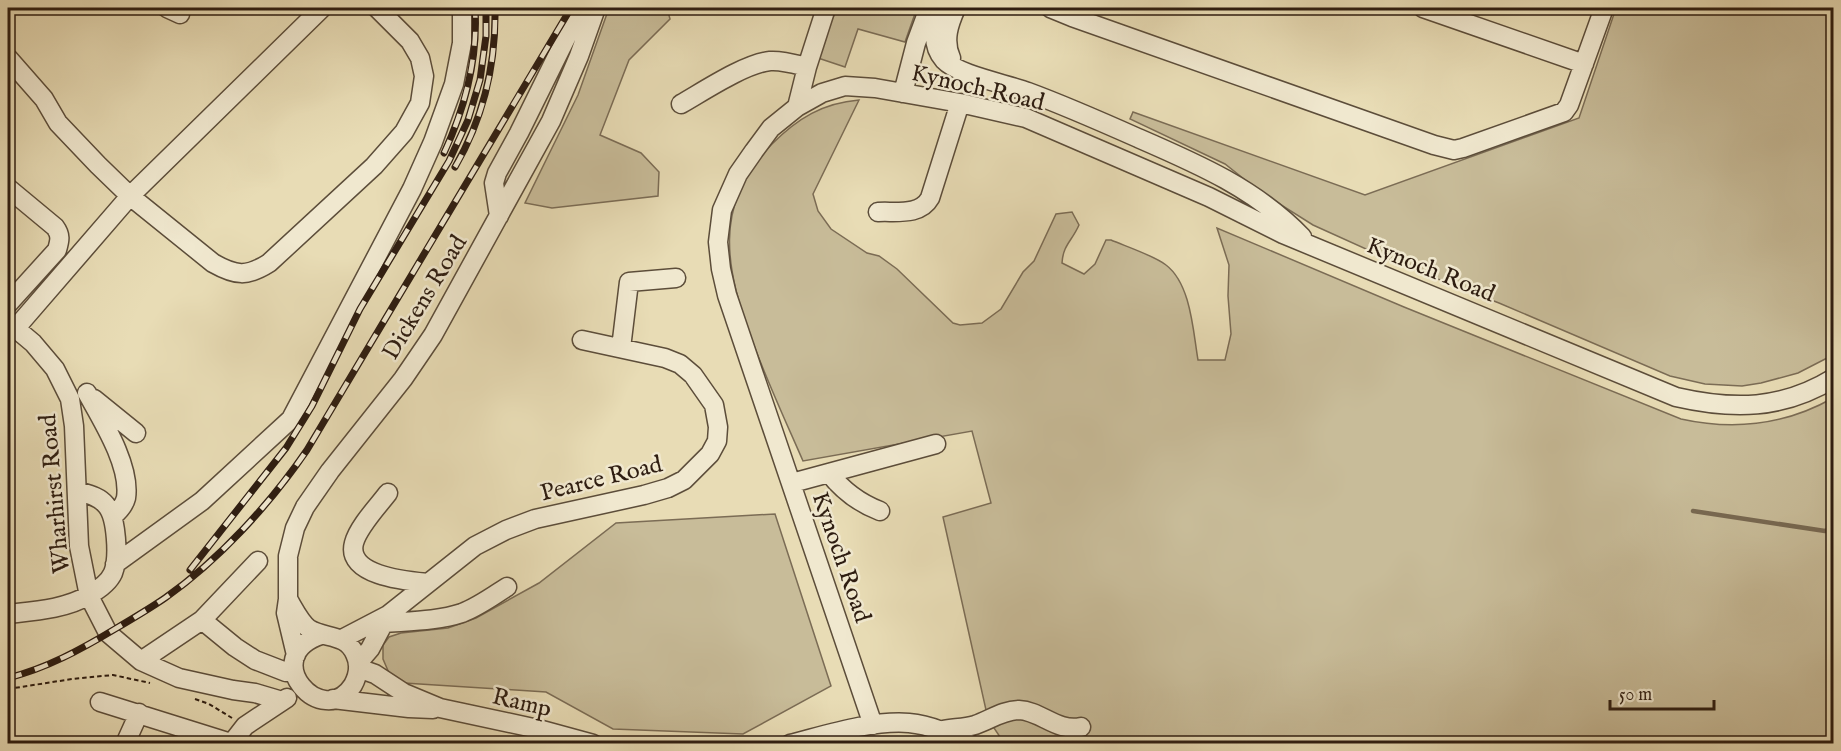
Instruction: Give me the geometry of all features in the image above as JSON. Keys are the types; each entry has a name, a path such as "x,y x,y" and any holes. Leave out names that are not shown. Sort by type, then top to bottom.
{"street":[{"path":"11,325 130,196 322,8"},
{"path":"8,58 44,99 58,123 130,196 213,263 228,272 244,274 256,271 269,263 374,166 404,132 420,103 424,76 420,58 410,41 378,8"},
{"path":"115,564 202,501 291,419 401,210 433,142 454,84 462,43 462,8"},
{"path":"499,216 494,183 497,173 568,32 585,8"},
{"name":"Dickens Road","path":"292,664 286,613 288,556 295,528 305,507 330,471 403,379 433,335 551,121 579,56 596,8"},
{"path":"797,107 826,8"},
{"path":"903,93 916,43 929,8"},
{"path":"940,8 934,27 935,41 943,59 957,70 1016,87 1060,104 1225,178 1287,223 1309,244"},
{"path":"956,8 948,27 947,40 949,54 957,70"},
{"path":"1050,8 1454,150 1564,112 1569,105 1604,8"},
{"path":"1423,8 1584,64"},
{"path":"681,104 724,80 768,61 780,61 807,67"},
{"name":"Kynoch Road","path":"873,725 720,269 718,242 722,210 738,174 771,128 797,107 822,93 844,86 875,88 960,103 1026,118 1209,197 1283,234 1676,397 1724,406 1752,406 1804,394 1833,378"},
{"path":"878,212 913,211 926,206 960,103"},
{"path":"8,188 55,227 60,234 60,241 57,249 8,304"},
{"path":"621,348 628,282 676,278"},
{"name":"Wharhirst Road","path":"11,325 33,344 55,369 70,399 74,426 79,546 89,596 108,633 141,662 179,678 274,699"},
{"name":"Pearce Road","path":"342,639 386,619 475,546 506,530 535,519 668,488 684,480 710,454 717,441 718,427 714,405 693,375 680,364 665,358 582,340"},
{"path":"55,369 136,433"},
{"path":"87,393 120,461 125,482 126,497 122,508 113,516"},
{"path":"792,483 936,444"},
{"path":"830,473 839,485 856,500 880,511"},
{"path":"8,614 44,609 89,596 108,580 115,564 113,516 107,505 96,497 77,490"},
{"path":"388,493 357,534 353,545 354,553 358,561 377,574 400,581 428,583"},
{"path":"141,662 202,620 258,561"},
{"path":"386,619 444,618 462,613 507,587"},
{"path":"288,599 306,626 321,635"},
{"name":"Pearce Road","path":"358,666 386,619"},
{"path":"202,620 255,660 292,664"},
{"path":"100,702 231,743 247,724 274,699 301,646 310,638 333,635 342,639 355,653 358,666 352,686 344,694 333,699 320,699 310,696 301,688 295,678 292,664"},
{"name":"Ramp","path":"358,666 404,693 440,708 536,736 592,744"},
{"path":"274,699 301,688"},
{"name":"Ramp","path":"333,699 424,710 440,708"},
{"path":"943,730 975,724 1002,713 1017,710 1064,727 1072,729 1081,727"},
{"path":"125,744 139,713"},
{"path":"790,744 873,725 908,723 943,730 970,744"}],"path":[{"path":"8,689 113,675 151,684"},
{"path":"190,697 247,724"}],"shaded area":[{"path":"609,8 667,8 670,19 629,60 600,135 641,153 659,172 658,196 552,208 525,203 578,95"},
{"path":"838,8 917,8 905,42 858,29 845,67 818,58"},
{"path":"1616,8 1833,8 1833,355 1798,373 1742,386 1705,384 1670,376 1499,303 1397,263 1313,225 1259,191 1225,164 1130,119 1133,112 1365,195 1579,118"},
{"path":"859,100 813,194 818,211 831,229 867,253 879,256 897,269 953,323 960,325 982,323 1001,309 1023,272 1034,261 1056,214 1072,212 1079,225 1066,247 1062,263 1084,274 1095,264 1106,240 1111,240 1166,265 1174,273 1186,296 1198,360 1225,360 1231,334 1228,296 1229,265 1217,228 1404,307 1681,419 1721,425 1759,423 1797,414 1833,398 1833,743 1004,743 988,719 943,517 991,503 972,431 803,461 759,358 736,290 731,264 732,215 740,191 753,167 772,144 801,119 834,104"},
{"path":"775,514 831,686 743,734 613,729 546,692 404,683 389,673 383,659 383,645 389,637 401,633 448,628 476,618 539,583 616,523"}],"waterway":[{"path":"1693,511 1825,531 1834,528"}],"railway":[{"path":"444,153 464,100 472,64 475,8"},
{"path":"190,570 286,448 312,406 360,309 449,161 468,120 480,80 486,36 486,8"},
{"path":"455,167 474,129 486,90 493,49 495,8"},
{"path":"8,678 50,664 76,651 159,602 224,549 277,491 307,450 571,8"}]}
